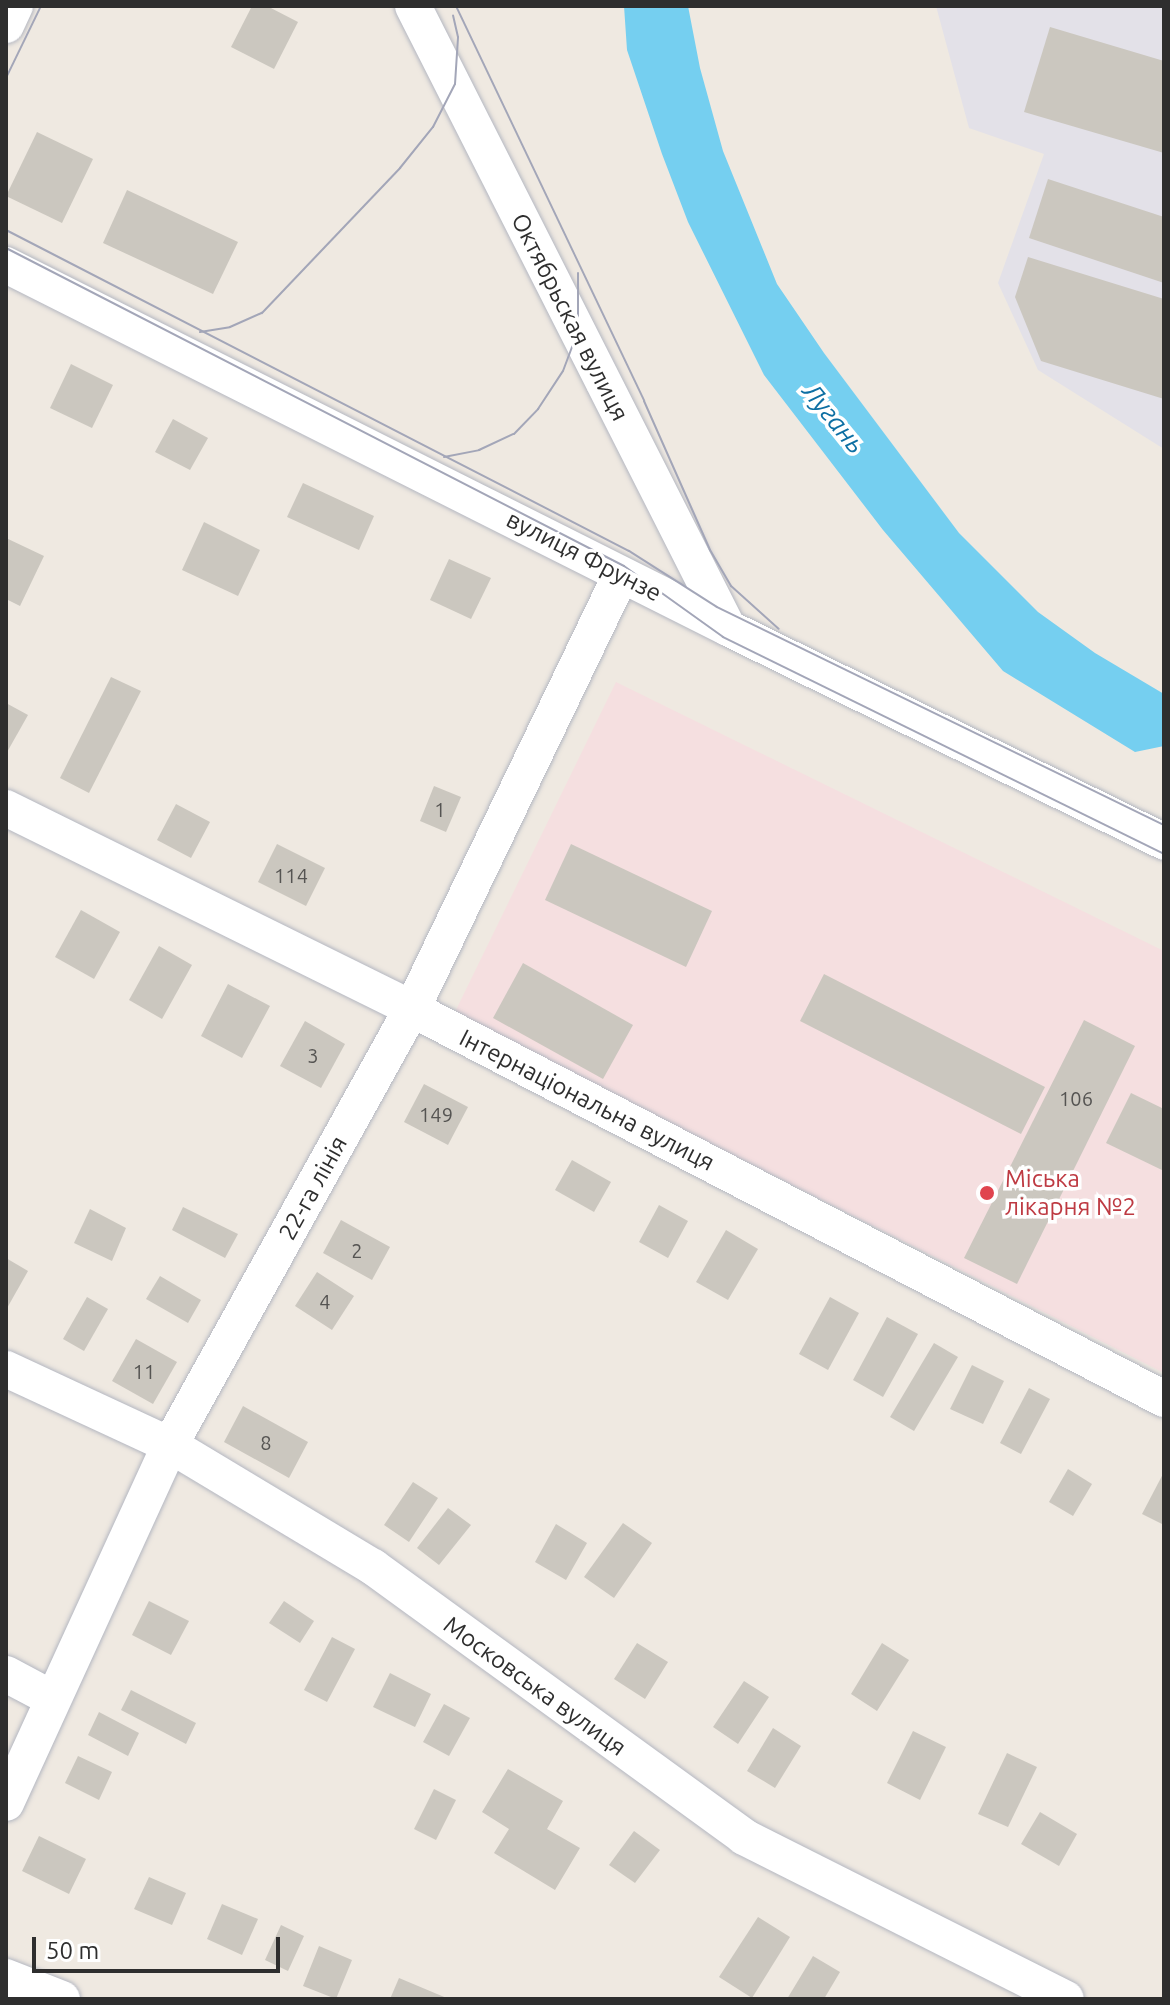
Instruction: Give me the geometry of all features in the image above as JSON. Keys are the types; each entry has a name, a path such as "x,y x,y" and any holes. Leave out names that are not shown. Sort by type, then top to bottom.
{"street":[{"path":"6,25 15,6"},
{"name":"Октябрьская вулиця","path":"413,6 728,628"},
{"name":"вулиця Фрунзе","path":"6,265 621,575 1164,842"},
{"name":"22-га лінія","path":"6,1803 170,1445 412,1009 621,575"},
{"name":"Інтернаціональна вулиця","path":"6,808 412,1009 1164,1399"},
{"name":"Московська вулиця","path":"6,1369 170,1445 373,1567 744,1837 1066,1999"},
{"path":"6,1674 53,1699"},
{"path":"6,1977 62,1999"}],"shaded area":[{"path":"936,6 1164,6 1164,449 1038,370 998,283 1044,154 969,128"},
{"name":"Міська лікарня №2","path":"616,682 1164,951 1164,1373 454,1014"}],"water":[{"name":"Лугань","path":"624,6 688,6 700,68 723,151 777,284 824,353 959,533 1038,612 1095,653 1164,694 1164,746 1135,752 1003,671 883,530 764,375 688,222 662,154 627,50"}],"building":[{"path":"252,6 267,6 298,22 274,69 231,47"},
{"path":"1050,27 1164,61 1164,153 1024,112"},
{"path":"37,132 93,159 62,223 6,196"},
{"path":"1048,179 1164,217 1164,283 1029,238"},
{"path":"127,190 238,242 213,294 103,243"},
{"path":"1028,257 1164,299 1164,399 1041,361 1015,297"},
{"path":"71,364 113,385 92,428 50,408"},
{"path":"173,419 208,438 190,470 155,452"},
{"path":"303,483 374,516 359,550 287,517"},
{"path":"204,522 260,550 238,596 182,570"},
{"path":"6,538 44,556 20,606 6,599"},
{"path":"449,559 491,578 471,619 430,600"},
{"path":"111,677 141,691 89,793 60,778"},
{"path":"6,703 28,715 6,754"},
{"path":"434,786 461,797 446,832 420,821"},
{"path":"176,804 210,822 191,858 157,840"},
{"path":"277,844 325,868 306,906 258,882"},
{"path":"571,844 712,911 686,967 545,900"},
{"path":"81,910 120,932 94,979 55,957"},
{"path":"159,946 192,965 162,1019 129,1000"},
{"path":"523,963 633,1025 603,1079 493,1018"},
{"path":"824,974 1045,1087 1021,1134 800,1021"},
{"path":"228,984 270,1006 242,1058 201,1036"},
{"path":"1084,1020 1135,1046 1017,1284 964,1258"},
{"path":"305,1021 345,1044 321,1088 280,1066"},
{"path":"424,1084 468,1107 448,1145 404,1122"},
{"path":"1131,1093 1164,1109 1164,1171 1106,1143"},
{"path":"572,1160 611,1182 594,1212 555,1190"},
{"path":"659,1205 688,1221 668,1258 639,1242"},
{"path":"183,1207 238,1234 225,1258 172,1230"},
{"path":"90,1209 126,1228 112,1261 74,1243"},
{"path":"341,1220 390,1247 372,1280 323,1253"},
{"path":"726,1230 758,1249 728,1300 696,1282"},
{"path":"6,1258 28,1271 6,1310"},
{"path":"317,1272 354,1296 332,1330 295,1306"},
{"path":"160,1276 201,1300 188,1323 146,1299"},
{"path":"87,1297 108,1309 84,1351 63,1339"},
{"path":"830,1297 859,1313 828,1370 799,1354"},
{"path":"887,1317 918,1334 883,1397 853,1380"},
{"path":"136,1339 177,1362 153,1404 112,1381"},
{"path":"934,1343 958,1357 914,1431 890,1417"},
{"path":"972,1365 1004,1381 983,1424 950,1409"},
{"path":"1029,1388 1050,1399 1021,1454 1000,1443"},
{"path":"243,1406 308,1442 289,1478 224,1442"},
{"path":"1068,1469 1092,1484 1073,1516 1049,1502"},
{"path":"1164,1472 1164,1525 1142,1514"},
{"path":"413,1482 438,1498 409,1542 384,1525"},
{"path":"448,1508 471,1525 439,1565 417,1548"},
{"path":"623,1523 652,1543 614,1598 584,1577"},
{"path":"556,1524 587,1543 566,1580 535,1562"},
{"path":"149,1601 189,1621 171,1655 132,1635"},
{"path":"284,1601 314,1621 300,1643 269,1623"},
{"path":"332,1637 355,1649 327,1702 304,1690"},
{"path":"637,1643 668,1662 645,1699 614,1679"},
{"path":"882,1643 909,1660 877,1711 851,1694"},
{"path":"390,1673 431,1694 415,1727 373,1707"},
{"path":"744,1681 769,1697 738,1744 713,1727"},
{"path":"131,1690 196,1723 186,1744 121,1710"},
{"path":"444,1704 470,1718 449,1756 423,1742"},
{"path":"99,1712 139,1733 128,1756 88,1735"},
{"path":"773,1728 801,1746 775,1788 747,1771"},
{"path":"913,1731 946,1747 920,1800 887,1783"},
{"path":"1007,1753 1037,1767 1008,1827 978,1814"},
{"path":"78,1756 112,1772 99,1800 65,1783"},
{"path":"508,1769 563,1801 547,1829 580,1848 555,1890 494,1853 509,1829 482,1812"},
{"path":"434,1789 456,1800 436,1840 414,1829"},
{"path":"1040,1812 1077,1834 1059,1866 1021,1844"},
{"path":"634,1831 660,1850 635,1883 609,1865"},
{"path":"39,1836 86,1859 69,1894 22,1871"},
{"path":"149,1877 186,1893 172,1925 134,1909"},
{"path":"222,1904 258,1919 242,1955 207,1939"},
{"path":"758,1917 790,1937 752,1998 719,1977"},
{"path":"281,1925 304,1936 288,1971 265,1960"},
{"path":"319,1946 352,1960 336,1999 303,1986"},
{"path":"813,1956 840,1972 824,1999 787,1999"},
{"path":"399,1978 449,1999 390,1999"}],"tram line":[{"path":"6,78 41,6"},
{"path":"456,6 644,401 710,550 731,586 779,629"},
{"path":"200,332 230,327 262,313 400,168 433,127 455,84 458,37 453,16"},
{"path":"6,230 629,551 717,607 1164,825"},
{"path":"6,248 624,566 723,637 1164,854"},
{"path":"444,457 479,450 514,434 538,409 563,371 578,331 578,273"}],"place":[{"name":"Міська лікарня №2","path":"987,1193"}]}
